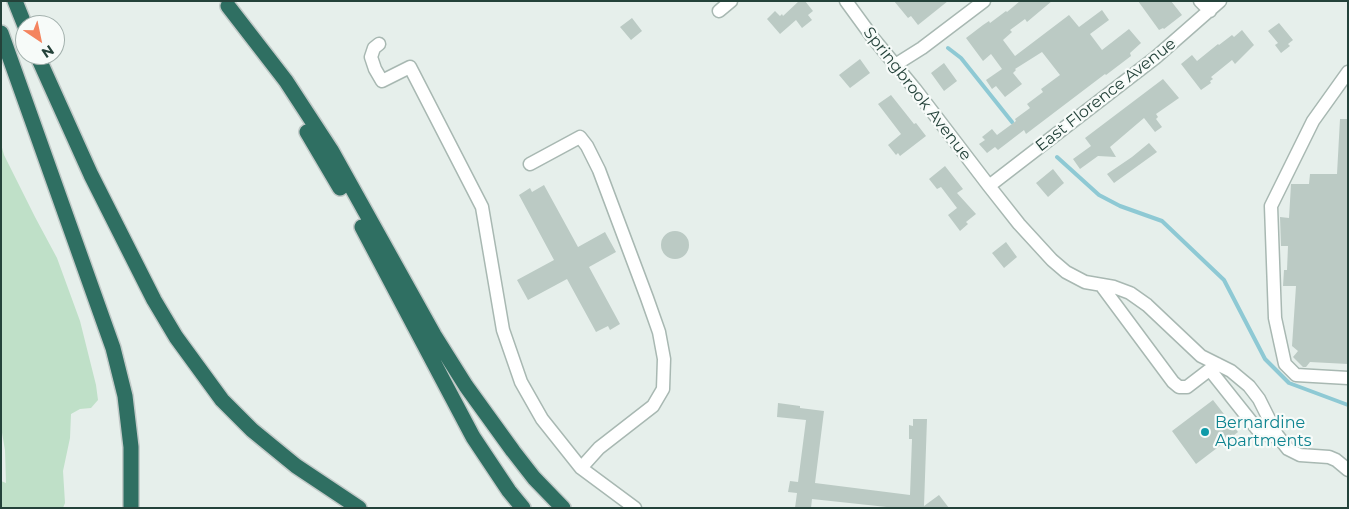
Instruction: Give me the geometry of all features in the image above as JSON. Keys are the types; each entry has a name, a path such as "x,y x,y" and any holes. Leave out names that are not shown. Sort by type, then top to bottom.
{"highway":[{"path":"15,1 21,15"},
{"path":"226,3 351,206 474,437 509,491 523,508"},
{"path":"226,3 286,81 330,150 434,335 466,386 534,478 563,508"},
{"path":"1,33 114,348 124,396 131,447 131,508"},
{"path":"41,65 90,175 154,300 176,337 222,400 252,430 296,466 359,508"}],"street":[{"path":"719,11 731,1"},
{"name":"Springbrook Avenue","path":"846,1 1019,224 1052,260 1066,272 1085,282 1130,293 1147,304 1214,367 1231,371 1249,386 1277,435"},
{"path":"895,65 922,48 984,1"},
{"path":"1200,1 1210,11"},
{"name":"East Florence Avenue","path":"989,186 1155,58 1220,1"},
{"path":"379,44 374,48 371,57 382,82 410,68 482,207 503,330 522,382 542,419 581,468 635,508"},
{"path":"1348,72 1313,121 1271,206 1275,318 1285,364 1296,375 1348,378"},
{"path":"530,164 580,137 587,146 599,170 647,298 659,332 664,359 663,388 653,406 599,448 581,468"},
{"path":"1101,285 1173,382 1179,387 1187,387 1214,367 1257,429 1269,436 1277,435 1288,449 1300,455 1329,457 1348,470"}],"green space":[{"path":"1,144 4,155 57,258 80,321 96,385 98,400 91,408 80,409 71,414 70,438 63,471 65,503 63,508 1,508 1,481 6,483 5,450 1,427"}],"building":[{"path":"799,1 805,1 813,11 808,15 812,20 802,28 796,20 780,34 767,19 775,11 780,16 782,14 783,16"},
{"path":"894,1 948,1 918,25 911,16 908,18"},
{"path":"1020,1 1052,1 1027,22 1025,19 1010,30 1012,32 1003,40 1015,56 1069,15 1079,27 1102,10 1109,20 1090,34 1102,50 1129,29 1141,43 1130,53 1131,56 1026,134 1024,130 998,150 995,147 987,153 979,144 985,140 982,137 992,129 997,135 1016,121 1015,119 1030,108 1027,104 1043,92 1041,89 1060,75 1042,52 1015,69 1013,73 1022,84 1005,97 996,86 992,89 986,80 1002,69 991,54 983,61 966,38 989,21 990,23 1007,12"},
{"path":"1138,1 1171,1 1182,15 1164,29 1159,30"},
{"path":"632,18 642,31 631,40 620,27"},
{"path":"1279,23 1293,40 1288,44 1290,46 1281,53 1275,45 1278,43 1268,31"},
{"path":"1242,30 1254,45 1235,64 1232,60 1211,77 1213,79 1210,81 1211,83 1201,90 1181,64 1192,55 1197,61 1218,44 1232,35 1234,37"},
{"path":"860,59 870,73 850,88 839,75"},
{"path":"944,63 957,81 944,91 931,73"},
{"path":"1163,79 1179,98 1156,114 1158,117 1156,119 1162,127 1155,132 1144,118 1110,147 1116,157 1098,156 1080,169 1073,159 1091,146 1085,138"},
{"path":"891,95 926,136 900,156 898,153 896,155 888,145 901,134 878,104"},
{"path":"1340,119 1348,119 1348,364 1310,362 1306,367 1303,367 1293,357 1298,351 1292,346 1296,286 1283,286 1284,270 1287,270 1288,246 1281,246 1280,217 1289,218 1291,184 1309,184 1310,174 1337,174"},
{"path":"1149,143 1157,152 1114,183 1107,174"},
{"path":"945,166 963,189 957,193 976,214 966,222 968,224 960,231 948,215 957,208 941,187 937,189 929,179"},
{"path":"1053,169 1064,183 1048,197 1036,183"},
{"path":"544,185 578,247 605,232 616,252 589,267 620,324 610,330 608,326 596,332 567,279 528,300 517,280 554,260 519,195 530,188 532,192"},
{"path":"675,231 685,235 689,245 685,255 675,259 665,255 661,245 665,235"},
{"path":"1006,242 1017,257 1004,268 992,253"},
{"name":"Bernardine Apartments","path":"1213,400 1238,432 1196,464 1172,431"},
{"path":"778,403 824,411 815,483 910,495 912,439 909,439 909,425 913,426 913,419 927,419 924,506 939,495 949,508 896,508 812,499 811,508 795,508 797,493 788,492 790,481 798,482 806,420 777,417"}],"waterway":[{"path":"948,48 961,58 1012,122"},
{"path":"1057,157 1099,195 1120,206 1162,221 1224,280 1265,359 1289,383 1348,405"}],"place":[{"name":"Bernardine Apartments","path":"1205,432"}]}
